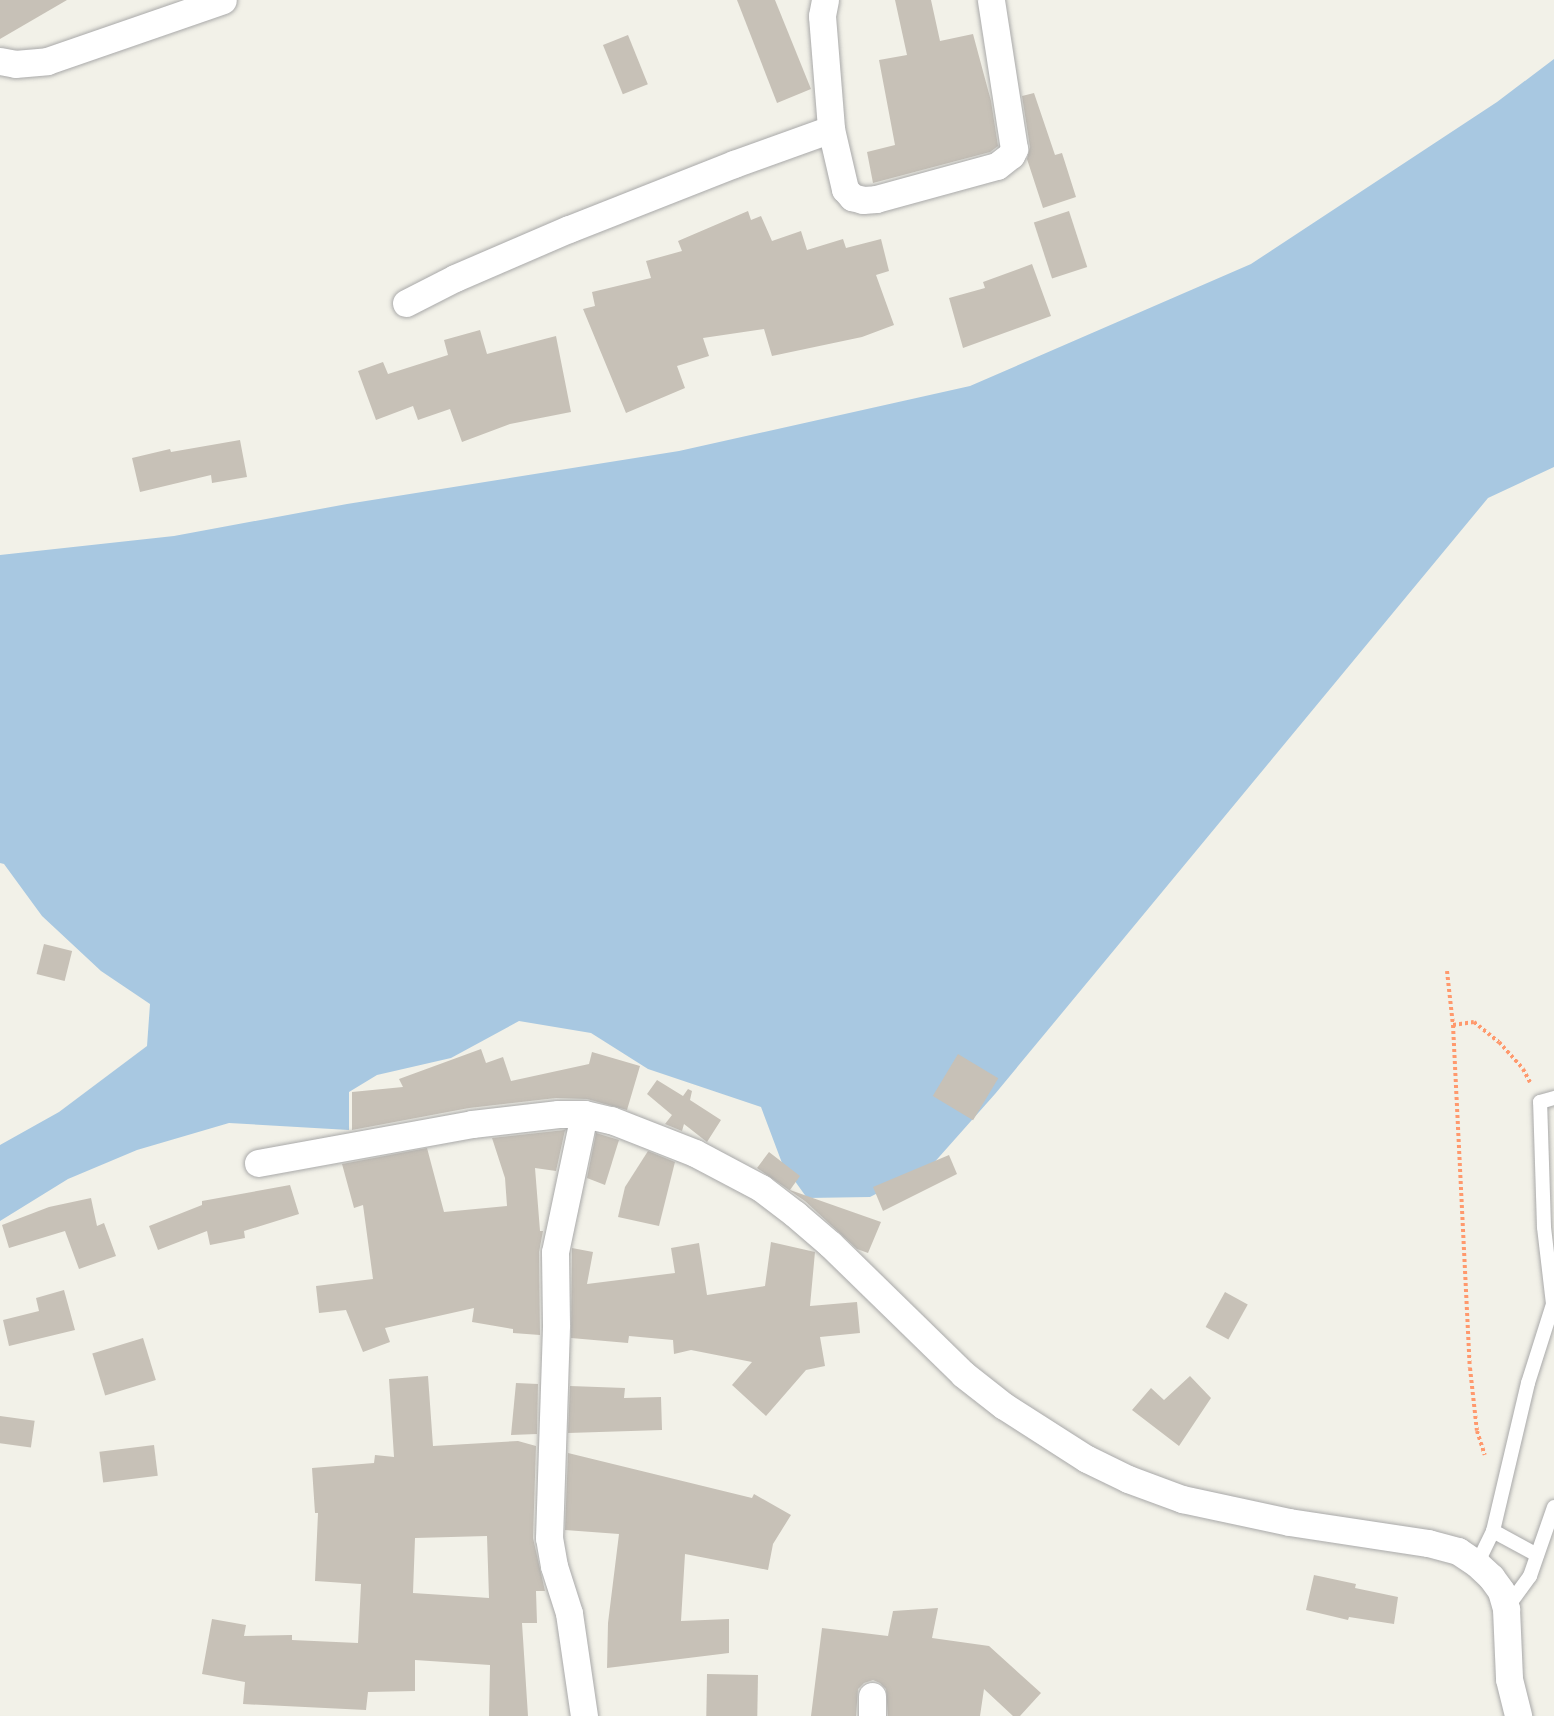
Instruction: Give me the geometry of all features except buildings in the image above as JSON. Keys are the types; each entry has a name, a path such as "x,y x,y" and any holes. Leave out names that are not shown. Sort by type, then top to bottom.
{"street":[{"path":"0,61 15,64 47,61 223,0"},
{"path":"825,0 822,16 831,129 845,189 852,197 863,200 876,199 997,166 1005,161 1014,149 991,0"},
{"path":"406,303 456,278 569,229 831,129"},
{"path":"258,1163 472,1124 558,1114 584,1114 611,1120 694,1153 761,1188 830,1244 963,1374 1004,1406 1087,1459 1128,1479 1182,1498 1268,1518 1428,1543 1458,1551 1491,1577 1506,1608 1509,1679 1518,1716"},
{"path":"584,1114 555,1252 556,1324 549,1538 554,1566 569,1613 584,1716"}],"lane":[{"path":"1477,1564 1493,1531 1528,1383 1554,1306 1544,1227 1547,1100"},
{"path":"1506,1608 1530,1576 1554,1507"},
{"path":"1493,1531 1537,1556"}],"path":[{"path":"1447,971 1453,1025 1470,1368 1477,1431 1500,1504"},
{"path":"1453,1025 1474,1022 1499,1042 1547,1100"}],"water":[{"path":"1554,59 1554,467 1488,498 995,1094 932,1165 870,1197 807,1198 782,1163 761,1107 648,1069 591,1033 519,1021 451,1058 377,1075 349,1092 349,1130 229,1123 137,1150 68,1179 0,1221 0,1145 59,1112 147,1046 150,1004 101,971 42,916 4,864 0,863 0,555 174,536 347,504 679,451 970,386 1251,264 1497,102"}]}
